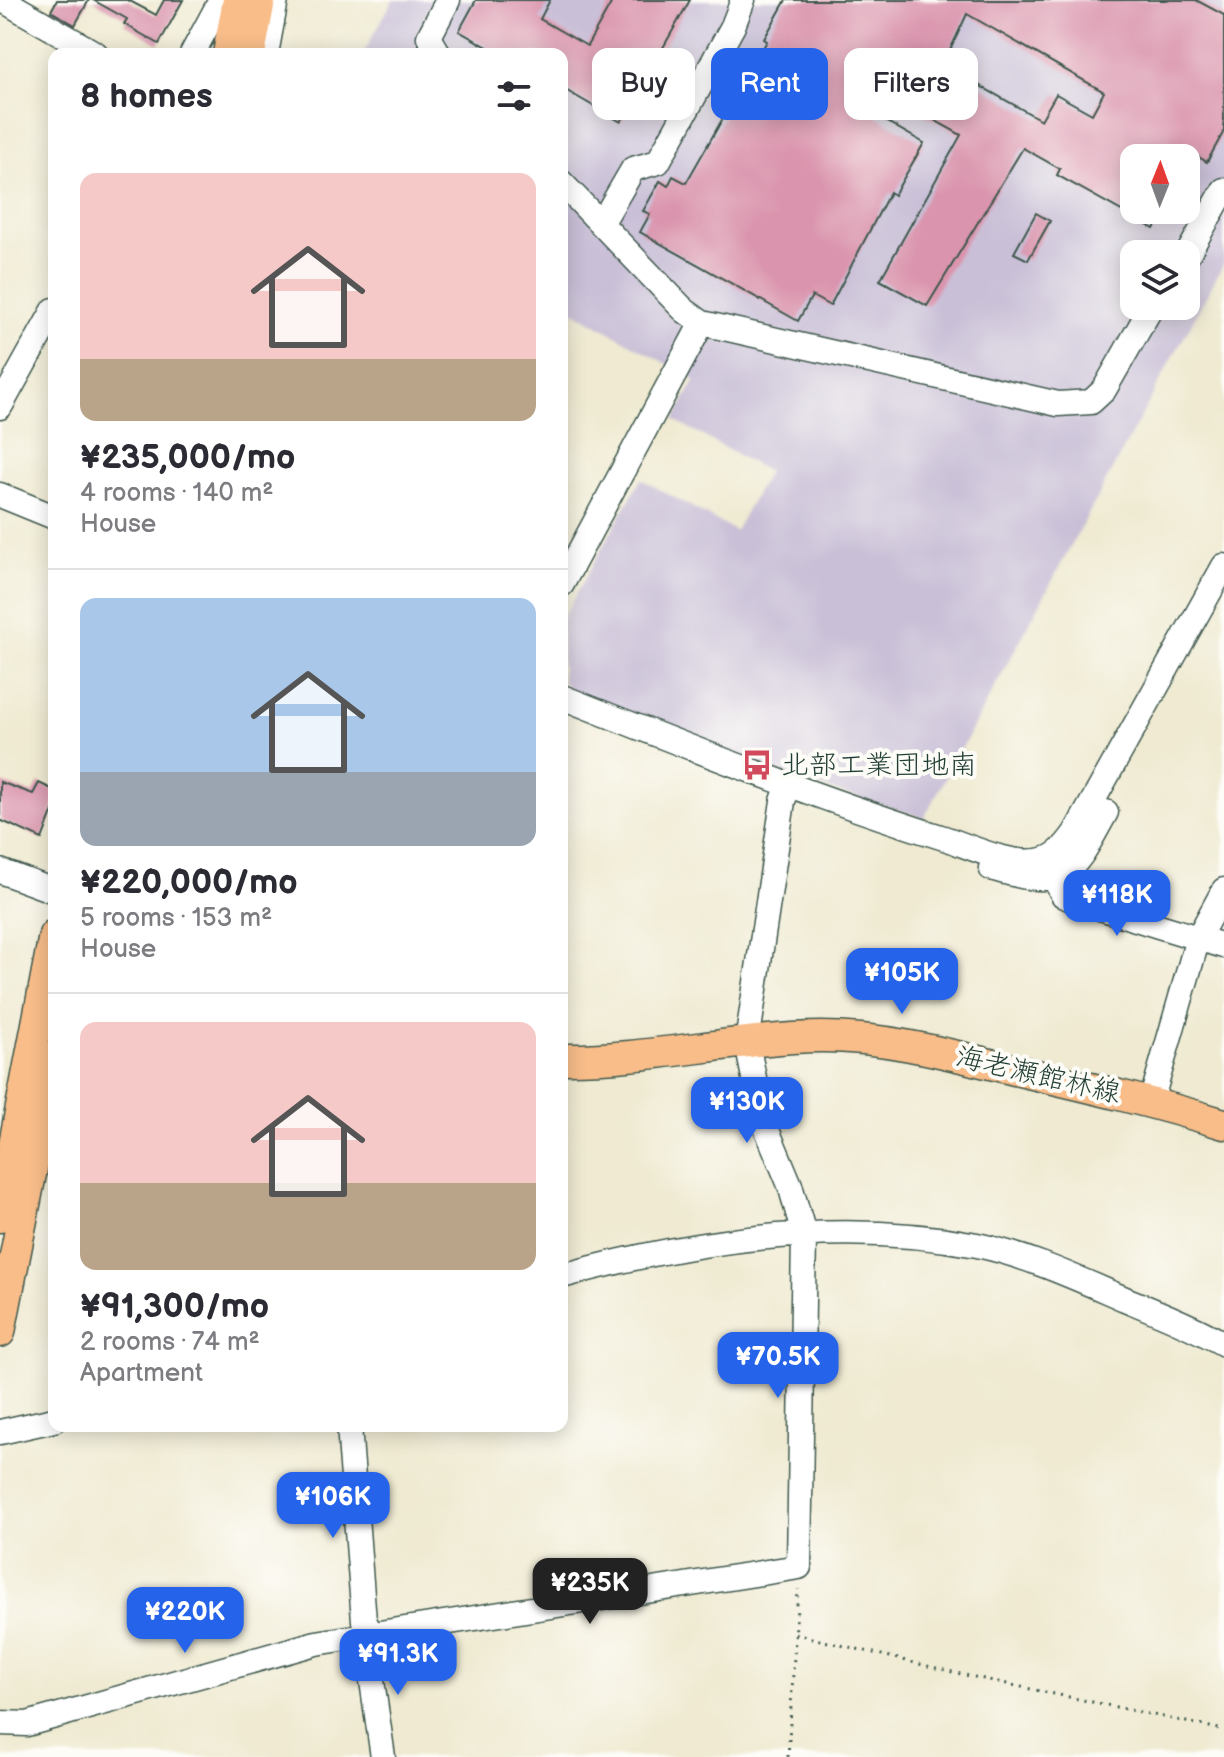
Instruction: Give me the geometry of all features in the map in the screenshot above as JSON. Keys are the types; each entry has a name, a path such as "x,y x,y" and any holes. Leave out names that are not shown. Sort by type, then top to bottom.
{"main road":[{"path":"229,48 238,0"},
{"path":"251,48 260,0"},
{"path":"0,1217 48,966"},
{"name":"海老瀬館林線","path":"568,1059 819,1037 907,1044 1151,1102 1224,1124"},
{"path":"0,1332 48,1088"}],"street":[{"path":"3,0 86,48"},
{"path":"195,48 221,0"},
{"path":"267,48 276,0"},
{"path":"435,48 429,37 448,0"},
{"path":"601,224 633,169 658,162 733,26 743,0"},
{"path":"568,189 684,310 702,323 1074,405 1091,402 1104,390 1144,320"},
{"path":"1196,240 1224,190"},
{"path":"0,407 10,369 48,318"},
{"path":"568,573 702,323"},
{"path":"0,495 48,515"},
{"path":"568,700 786,794 1018,861 1050,859 1063,849 1091,806 1224,566"},
{"path":"568,716 1025,878 1054,878 1066,872 1084,852 1224,600"},
{"path":"0,1723 27,1724 316,1643 799,1567 804,1234 790,1185 762,1118 747,1043 786,794"},
{"path":"0,871 48,889"},
{"path":"1054,878 1063,895 1071,899 1224,946"},
{"path":"1151,1102 1198,938 1224,890"},
{"path":"568,1275 680,1248 804,1234 886,1233 991,1249 1046,1264 1190,1326 1224,1344"},
{"path":"0,1432 48,1421"},
{"path":"349,1432 364,1621 373,1636 368,1653 383,1757"}],"path":[{"path":"788,1757 799,1567"},
{"path":"795,1634 965,1675 1224,1730"}],"shaded area":[{"path":"393,0 1224,0 1224,263 1200,307 1200,240 1120,240 1120,320 1193,320 924,818 799,780 568,688 568,608 641,479 735,531 768,472 674,420 695,380 568,308 568,48 366,48"}],"building":[{"path":"57,0 89,0 75,25 51,11"},
{"path":"93,0 128,0 156,15 164,0 183,0 159,44 124,24 127,19"},
{"path":"476,0 550,0 540,19 587,46 613,0 690,0 663,48 592,48 592,105 568,91 568,48 489,48 459,31"},
{"path":"786,0 1196,0 1224,15 1224,131 1207,162 1200,158 1200,144 1120,144 1120,210 1057,175 1060,169 1023,148 927,306 880,280 961,135 934,120 978,120 978,85 1041,120 1056,94 1092,114 1104,92 967,14 951,48 844,48 844,120 884,120 924,143 894,195 890,192 830,306 812,296 798,321 640,232 650,214 643,211 660,181 668,186 673,176 686,183 722,120 828,120 828,48 763,48 767,41 764,39"},
{"path":"1036,213 1050,221 1028,260 1014,253"},
{"path":"0,782 33,794 39,783 48,787 48,824 42,839 0,820"}],"place":[{"name":"北部工業団地南","path":"757,765"}]}
